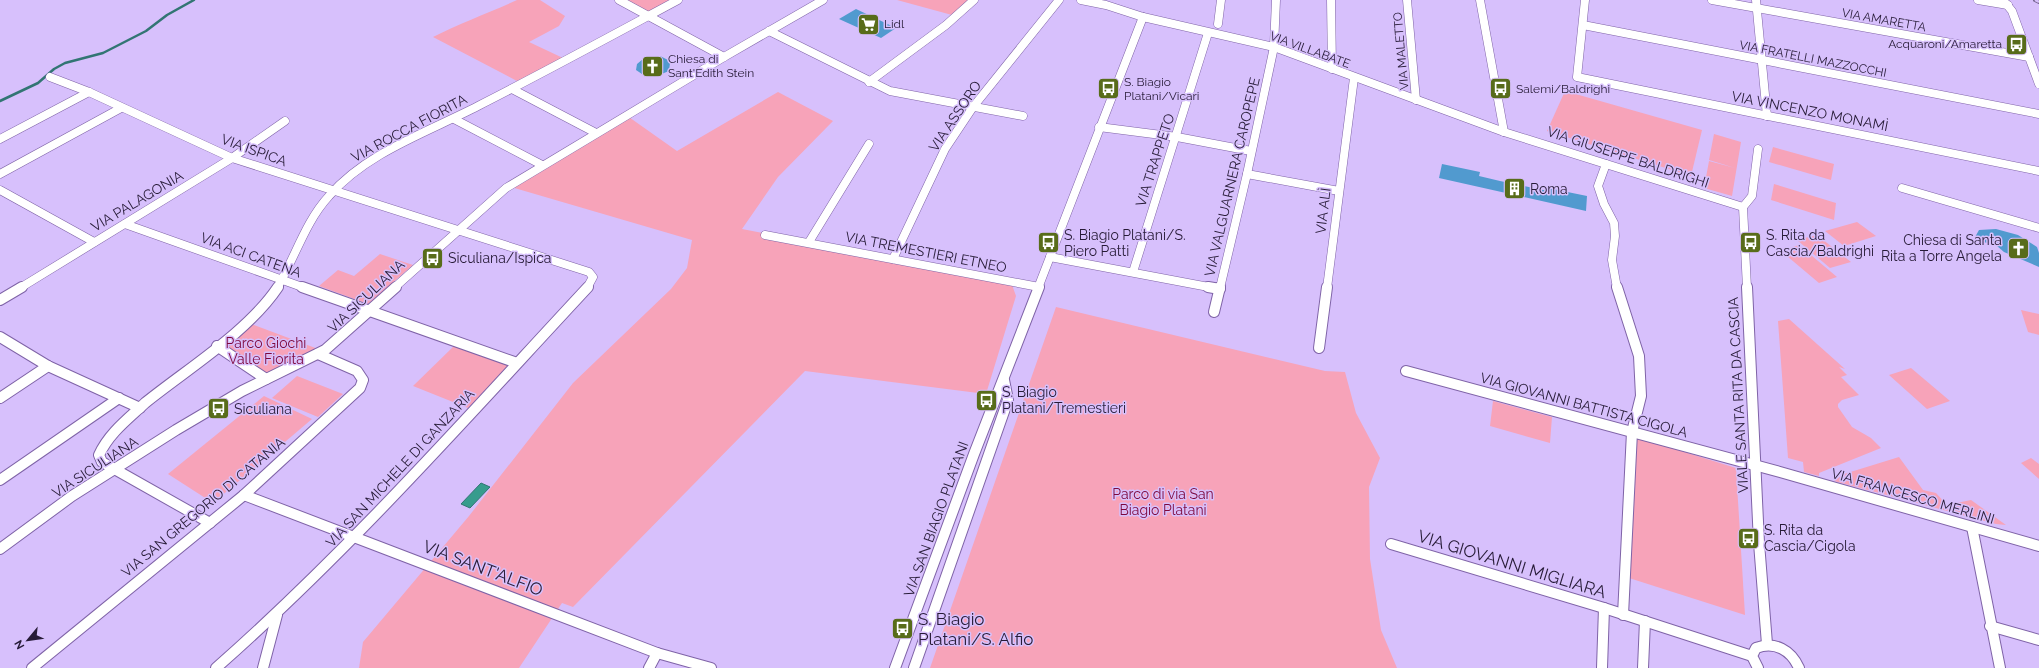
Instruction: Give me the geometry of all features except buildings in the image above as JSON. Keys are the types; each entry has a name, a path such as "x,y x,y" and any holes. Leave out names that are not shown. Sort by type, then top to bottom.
{"street":[{"path":"620,0 724,57"},
{"name":"VIA ROCCA FIORITA","path":"140,408 217,346 259,309 283,280 311,218 333,191 347,178 383,155 512,89 678,0"},
{"name":"VIA SICULIANA","path":"0,549 72,496 242,391 330,347 368,311 506,188 724,57 823,0"},
{"path":"869,82 946,25 974,0"},
{"name":"VIA ASSORO","path":"892,259 945,149 973,107 1059,0"},
{"name":"VIA VILLABATE","path":"1081,0 1107,3 1143,17 1274,47 1354,78 1504,132"},
{"path":"1218,24 1221,0"},
{"name":"VIA VALGUARNERA CAROPEPE","path":"1214,312 1247,174 1274,47 1276,0"},
{"path":"1331,0 1332,69"},
{"name":"VIA MALETTO","path":"1407,0 1416,100"},
{"path":"1480,0 1504,132"},
{"path":"1583,25 1585,0"},
{"name":"VIA AMARETTA","path":"1712,0 2029,57"},
{"path":"1756,0 1763,61 1767,116"},
{"path":"1978,0 2005,3 2012,11 2029,57 2036,69 2039,84"},
{"name":"VIA SAN BIAGIO PLATANI","path":"895,668 974,454 1004,380 1099,127 1143,17"},
{"name":"VIA FRATELLI MAZZOCCHI","path":"1583,25 2039,114"},
{"name":"VIA VINCENZO MONAMÌ","path":"1583,25 1577,77 2039,170"},
{"path":"769,31 869,82 890,91 910,96 1023,116"},
{"name":"VIA TRAPPETO","path":"1133,272 1177,137 1208,33"},
{"name":"VIA ISPICA","path":"50,77 89,92 232,158 589,272 594,277"},
{"name":"VIA ALÌ","path":"1319,348 1354,78"},
{"path":"512,89 596,133"},
{"path":"0,139 89,92"},
{"path":"0,174 122,108"},
{"path":"454,119 542,165"},
{"name":"VIA PALAGONIA","path":"0,300 232,158 285,121"},
{"path":"1099,127 1177,137 1251,150"},
{"name":"VIA GIUSEPPE BALDRIGHI","path":"1504,132 1743,207"},
{"path":"809,242 869,144"},
{"path":"1743,207 1752,196 1758,149"},
{"path":"1606,164 1598,186 1604,204 1614,223 1615,236 1612,260 1615,282 1639,356 1641,396 1632,432 1623,615"},
{"path":"1247,174 1339,191"},
{"path":"1902,188 2039,228"},
{"path":"0,190 94,242"},
{"name":"VIALE SANTA RITA DA CASCIA","path":"1743,207 1759,543 1767,644"},
{"name":"VIA ACI CATENA","path":"125,224 517,363"},
{"name":"VIA TREMESTIERI ETNEO","path":"764,235 809,242 1039,287"},
{"path":"1050,257 1220,289"},
{"name":"VIA SAN MICHELE DI GANZARIA","path":"216,668 278,616 357,538 591,284 594,277"},
{"path":"0,337 48,366 140,408 106,440 101,449 100,460 210,523"},
{"path":"217,346 266,378"},
{"name":"VIA SAN GREGORIO DI CATANIA","path":"32,668 244,495 362,386 363,380 359,372 318,354"},
{"path":"0,398 48,366"},
{"name":"VIA GIOVANNI BATTISTA CIGOLA","path":"1406,371 1780,472"},
{"name":"VIA SAN BIAGIO PLATANI","path":"914,668 1008,400 1004,380"},
{"path":"0,480 119,398"},
{"name":"VIA FRANCESCO MERLINI","path":"1780,472 2039,546"},
{"name":"VIA SANT'ALFIO","path":"244,495 657,653 711,668"},
{"path":"1972,527 1990,626 2000,668"},
{"name":"VIA GIOVANNI MIGLIARA","path":"1391,544 1604,608 1752,656"},
{"path":"1602,668 1604,608"},
{"path":"264,668 278,616"},
{"path":"1643,668 1645,621"},
{"path":"1990,626 2039,640"},
{"path":"1758,668 1752,656 1756,648 1767,644 1781,648 1790,654 1799,668"},
{"path":"649,668 657,653"}],"green space":[{"path":"517,0 540,0 565,16 559,26 529,42 563,58 517,81 433,37 454,27"},
{"path":"626,0 673,0 649,13"},
{"path":"897,0 968,0 952,15"},
{"path":"1565,91 1702,130 1691,176 1547,131"},
{"path":"778,92 833,121 778,177 742,229 1011,282 1016,296 986,394 805,371 573,607 562,603 519,668 359,668 363,642 469,516 573,383 671,289 687,268 692,240 511,187 626,115 677,151"},
{"path":"1714,134 1741,142 1732,196 1704,188 1709,161 1735,168 1709,160"},
{"path":"1773,147 1834,164 1831,180 1769,162"},
{"path":"1774,184 1836,203 1834,220 1771,200"},
{"path":"1857,222 1876,236 1844,246 1825,231"},
{"path":"1817,235 1851,262 1830,268 1797,240"},
{"path":"1799,245 1837,277 1819,283 1781,251"},
{"path":"380,254 413,265 368,304 319,286 338,270 354,276"},
{"name":"Parco di via San Biagio Platani","path":"1056,307 1325,371 1345,372 1356,413 1380,458 1369,487 1370,559 1381,630 1397,668 930,668"},
{"path":"2021,310 2039,314 2039,335 2028,332"},
{"path":"1789,319 1845,369 1839,367 1847,375 1841,377 1859,395 1842,400 1838,404 1838,407 1852,427 1871,438 1881,448 1819,473 1819,476 1804,472 1803,462 1788,458 1778,321"},
{"name":"Parco Giochi Valle Fiorita","path":"246,322 318,349 265,375 219,346"},
{"path":"455,345 511,363 468,408 413,386"},
{"path":"1911,368 1950,401 1927,409 1889,375"},
{"path":"297,376 343,394 318,417 272,398"},
{"path":"264,396 312,419 213,503 168,474"},
{"path":"1493,401 1552,417 1550,443 1490,426"},
{"path":"1636,437 1736,468 1745,615 1629,578"},
{"path":"1899,457 1923,490 1936,493 1947,505 1971,500 2006,525 1996,524 1834,481 1844,474"},
{"path":"2031,458 2039,464 2039,479 2021,463"}],"shaded area":[{"path":"481,483 490,487 470,508 461,504"}],"waterway":[{"path":"0,101 38,83 54,69 65,63 103,53 146,31 167,15 194,0"}],"railway":[{"path":"2035,0 2039,2"}],"place":[{"name":"Lidl","path":"868,24"},
{"name":"Acquaroni/Amaretta","path":"2017,44"},
{"name":"Chiesa di Sant'Edith Stein","path":"652,66"},
{"name":"S. Biagio Platani/Vicari","path":"1108,89"},
{"name":"Salemi/Baldrighi","path":"1501,89"},
{"name":"Roma","path":"1514,189"},
{"name":"S. Biagio Platani/S. Piero Patti","path":"1049,243"},
{"name":"S. Rita da Cascia/Baldrighi","path":"1751,243"},
{"name":"Chiesa di Santa Rita a Torre Angela","path":"2018,248"},
{"name":"Siculiana/Ispica","path":"432,258"},
{"name":"S. Biagio Platani/Tremestieri","path":"986,400"},
{"name":"Siculiana","path":"219,409"},
{"name":"S. Rita da Cascia/Cigola","path":"1748,538"},
{"name":"S. Biagio Platani/S. Alfio","path":"902,629"}]}
